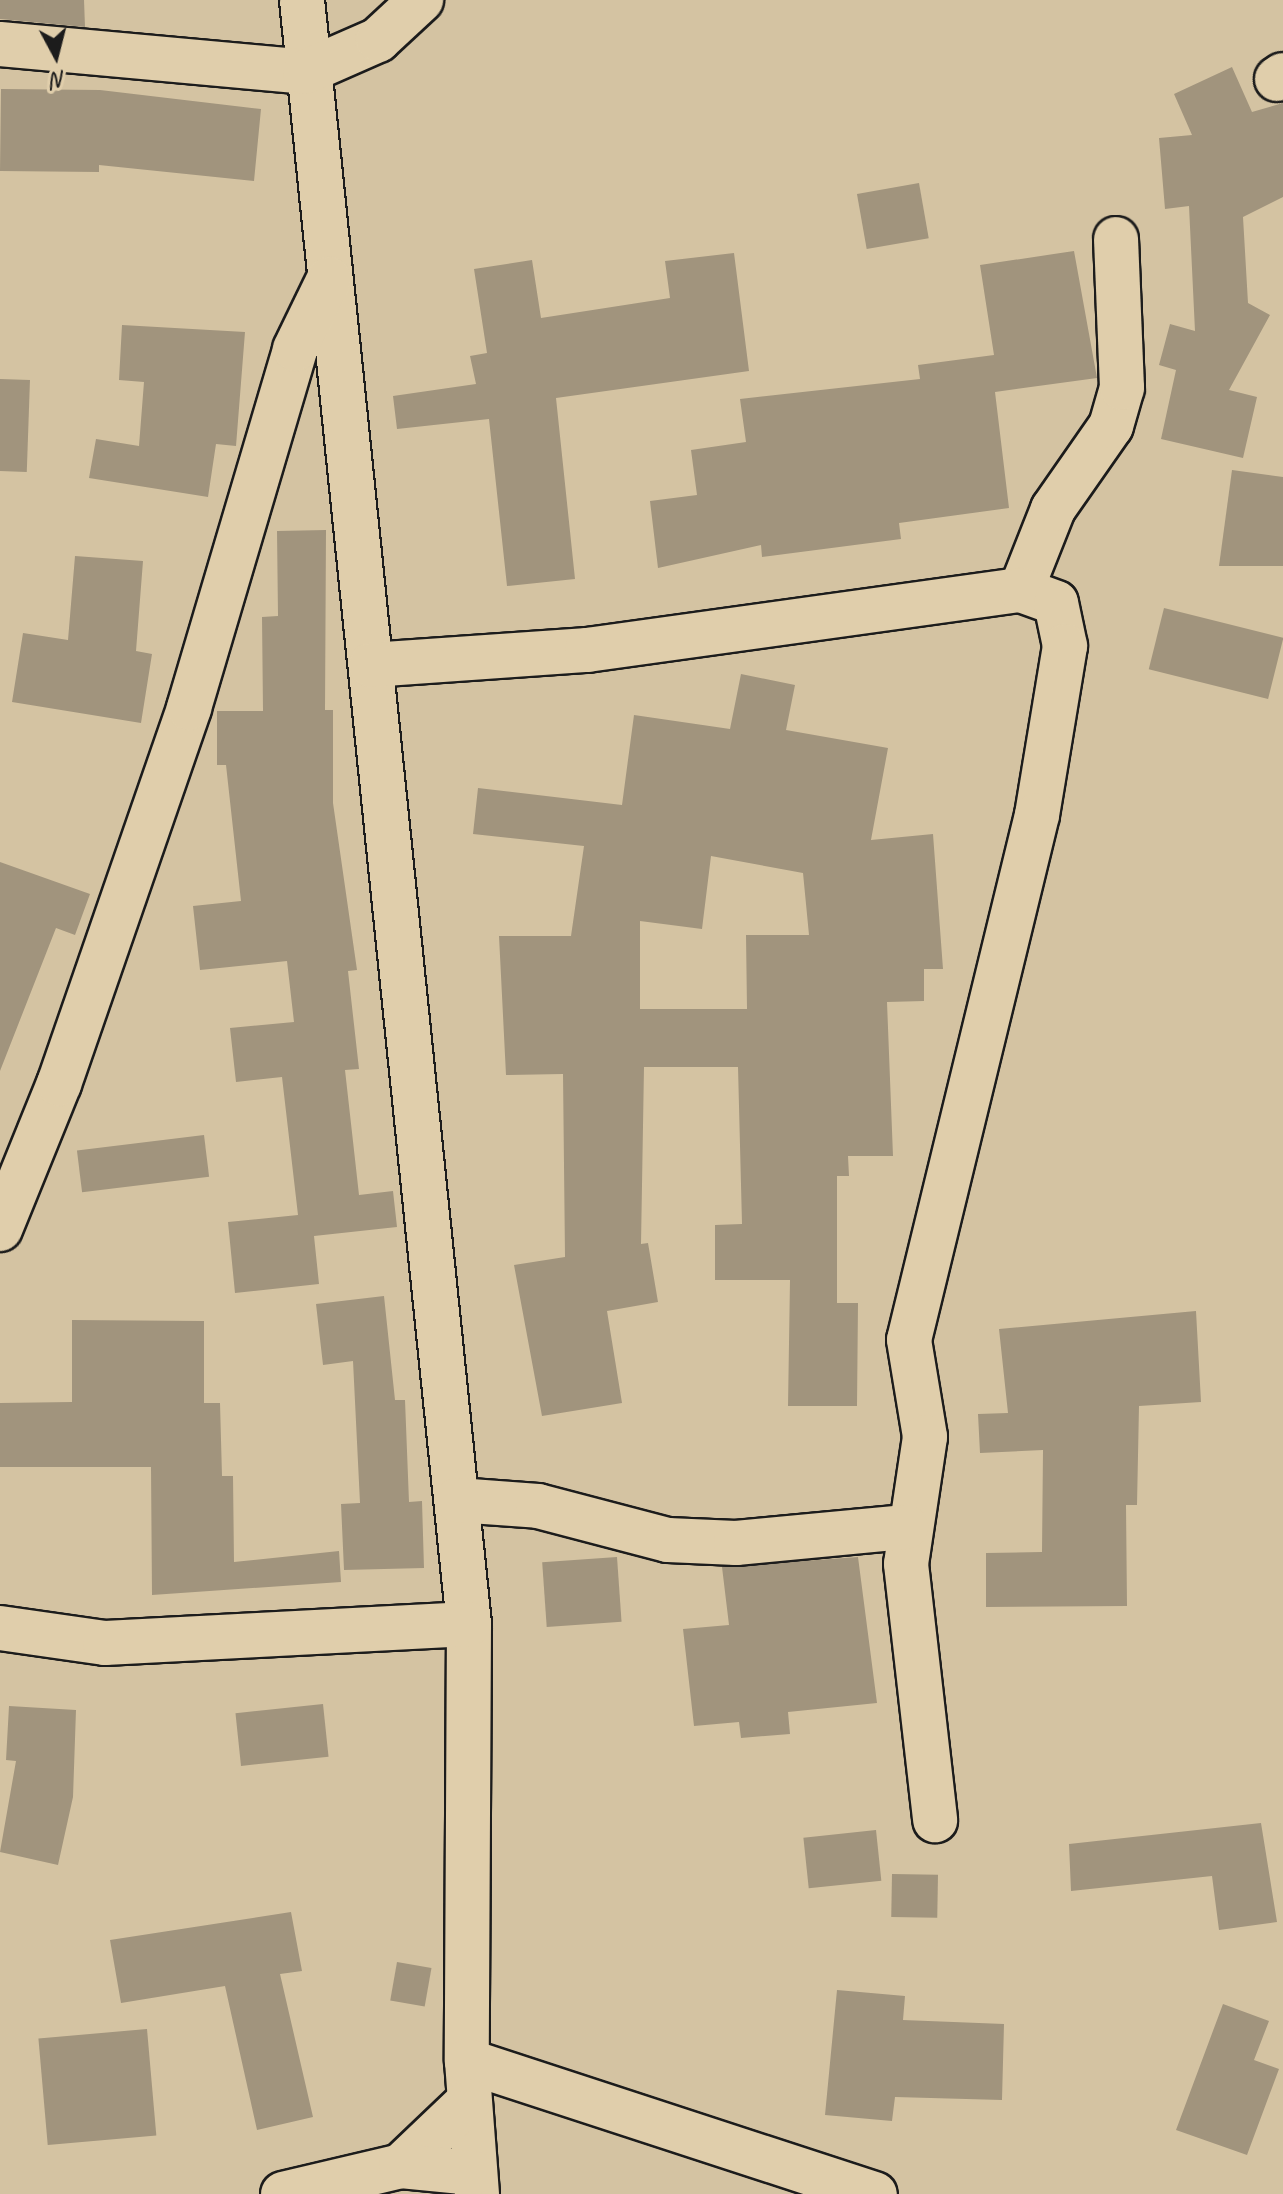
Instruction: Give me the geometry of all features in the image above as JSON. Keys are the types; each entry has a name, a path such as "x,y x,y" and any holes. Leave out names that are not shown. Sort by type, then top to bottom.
{"street":[{"path":"283,2194 401,2166 475,2184 468,2081 469,1624 371,665 305,72 302,0"},
{"path":"0,44 305,72 378,40 421,0"},
{"path":"1021,590 1053,509 1111,426 1122,388 1116,239"},
{"path":"0,1229 59,1084 189,708 295,349 329,279"},
{"path":"371,665 587,650 1021,590 1056,603 1065,646 1037,815 911,1318 925,1437 906,1527 935,1820"},
{"path":"457,1500 538,1506 668,1540 736,1543 906,1527"},
{"path":"0,1628 105,1643 469,1624"},
{"path":"401,2166 468,2081"},
{"path":"468,2081 875,2194"}],"building":[{"path":"0,0 84,0 85,27 0,19"},
{"path":"1232,67 1252,112 1283,103 1283,197 1243,217 1248,303 1270,315 1229,390 1257,397 1243,458 1161,439 1176,370 1159,365 1170,324 1195,331 1189,206 1165,209 1159,138 1192,135 1174,94"},
{"path":"1,89 100,90 261,109 254,181 99,165 99,172 0,171"},
{"path":"919,183 929,238 867,249 857,194"},
{"path":"1074,251 1097,378 995,392 1009,508 899,523 901,539 762,557 761,545 658,568 650,501 697,495 691,450 746,442 740,399 920,379 918,365 994,355 980,265"},
{"path":"734,253 749,371 556,398 575,579 507,586 489,419 397,429 393,396 476,384 470,356 487,353 474,269 532,260 541,318 670,298 665,261"},
{"path":"122,325 245,332 236,446 216,444 208,497 89,478 96,439 139,446 144,382 119,380"},
{"path":"0,379 30,380 27,472 0,471"},
{"path":"1232,470 1283,477 1283,566 1219,566"},
{"path":"326,530 325,710 333,710 333,803 357,970 348,971 359,1069 345,1070 359,1195 393,1191 397,1227 314,1236 319,1284 235,1293 228,1222 298,1215 282,1077 236,1082 230,1028 294,1022 287,961 200,970 193,906 241,901 226,765 217,765 217,711 263,711 262,617 278,616 277,531"},
{"path":"75,556 143,561 136,651 152,654 141,723 12,702 23,633 68,640"},
{"path":"1164,608 1283,638 1268,699 1149,669"},
{"path":"741,674 795,685 786,730 888,748 871,840 933,834 943,969 924,969 924,1001 887,1002 893,1156 848,1156 849,1176 837,1176 837,1303 858,1303 857,1406 788,1406 790,1280 715,1280 715,1225 742,1224 738,1067 644,1067 641,1244 648,1243 658,1302 607,1311 622,1403 542,1416 514,1265 565,1257 563,1074 506,1075 499,936 571,936 584,846 473,834 478,788 622,805 634,715 730,729","holes":["711,856 803,873 809,935 746,935 747,1009 640,1009 640,921 702,929"]},
{"path":"0,862 90,894 75,935 56,928 0,1071"},
{"path":"204,1135 209,1177 82,1192 77,1151"},
{"path":"384,1296 395,1400 405,1400 409,1502 422,1501 424,1568 344,1570 341,1504 360,1503 353,1361 323,1365 316,1304"},
{"path":"1196,1311 1201,1402 1139,1406 1137,1505 1126,1505 1127,1606 986,1607 986,1553 1042,1552 1043,1450 980,1453 978,1414 1008,1413 999,1329"},
{"path":"72,1320 204,1321 204,1403 220,1403 222,1476 233,1476 234,1562 339,1551 341,1582 152,1595 151,1467 0,1467 0,1403 72,1402"},
{"path":"617,1557 622,1622 547,1627 542,1562"},
{"path":"858,1557 877,1703 788,1712 790,1734 741,1738 739,1722 694,1726 683,1629 729,1625 722,1567"},
{"path":"323,1704 329,1757 241,1766 235,1713"},
{"path":"9,1706 76,1710 73,1797 58,1865 0,1852 16,1761 6,1760"},
{"path":"1261,1823 1277,1922 1219,1930 1212,1876 1071,1891 1069,1844"},
{"path":"876,1830 881,1881 809,1888 803,1838"},
{"path":"892,1874 938,1875 937,1918 891,1917"},
{"path":"291,1912 302,1971 280,1974 313,2117 257,2130 225,1986 121,2003 110,1940"},
{"path":"397,1962 431,1968 425,2006 390,2000"},
{"path":"837,1990 905,1996 903,2020 1004,2024 1002,2100 895,2097 892,2121 825,2115"},
{"path":"1223,2004 1269,2021 1254,2060 1279,2069 1247,2155 1176,2130"},
{"path":"147,2029 156,2136 48,2145 38,2038"}]}
